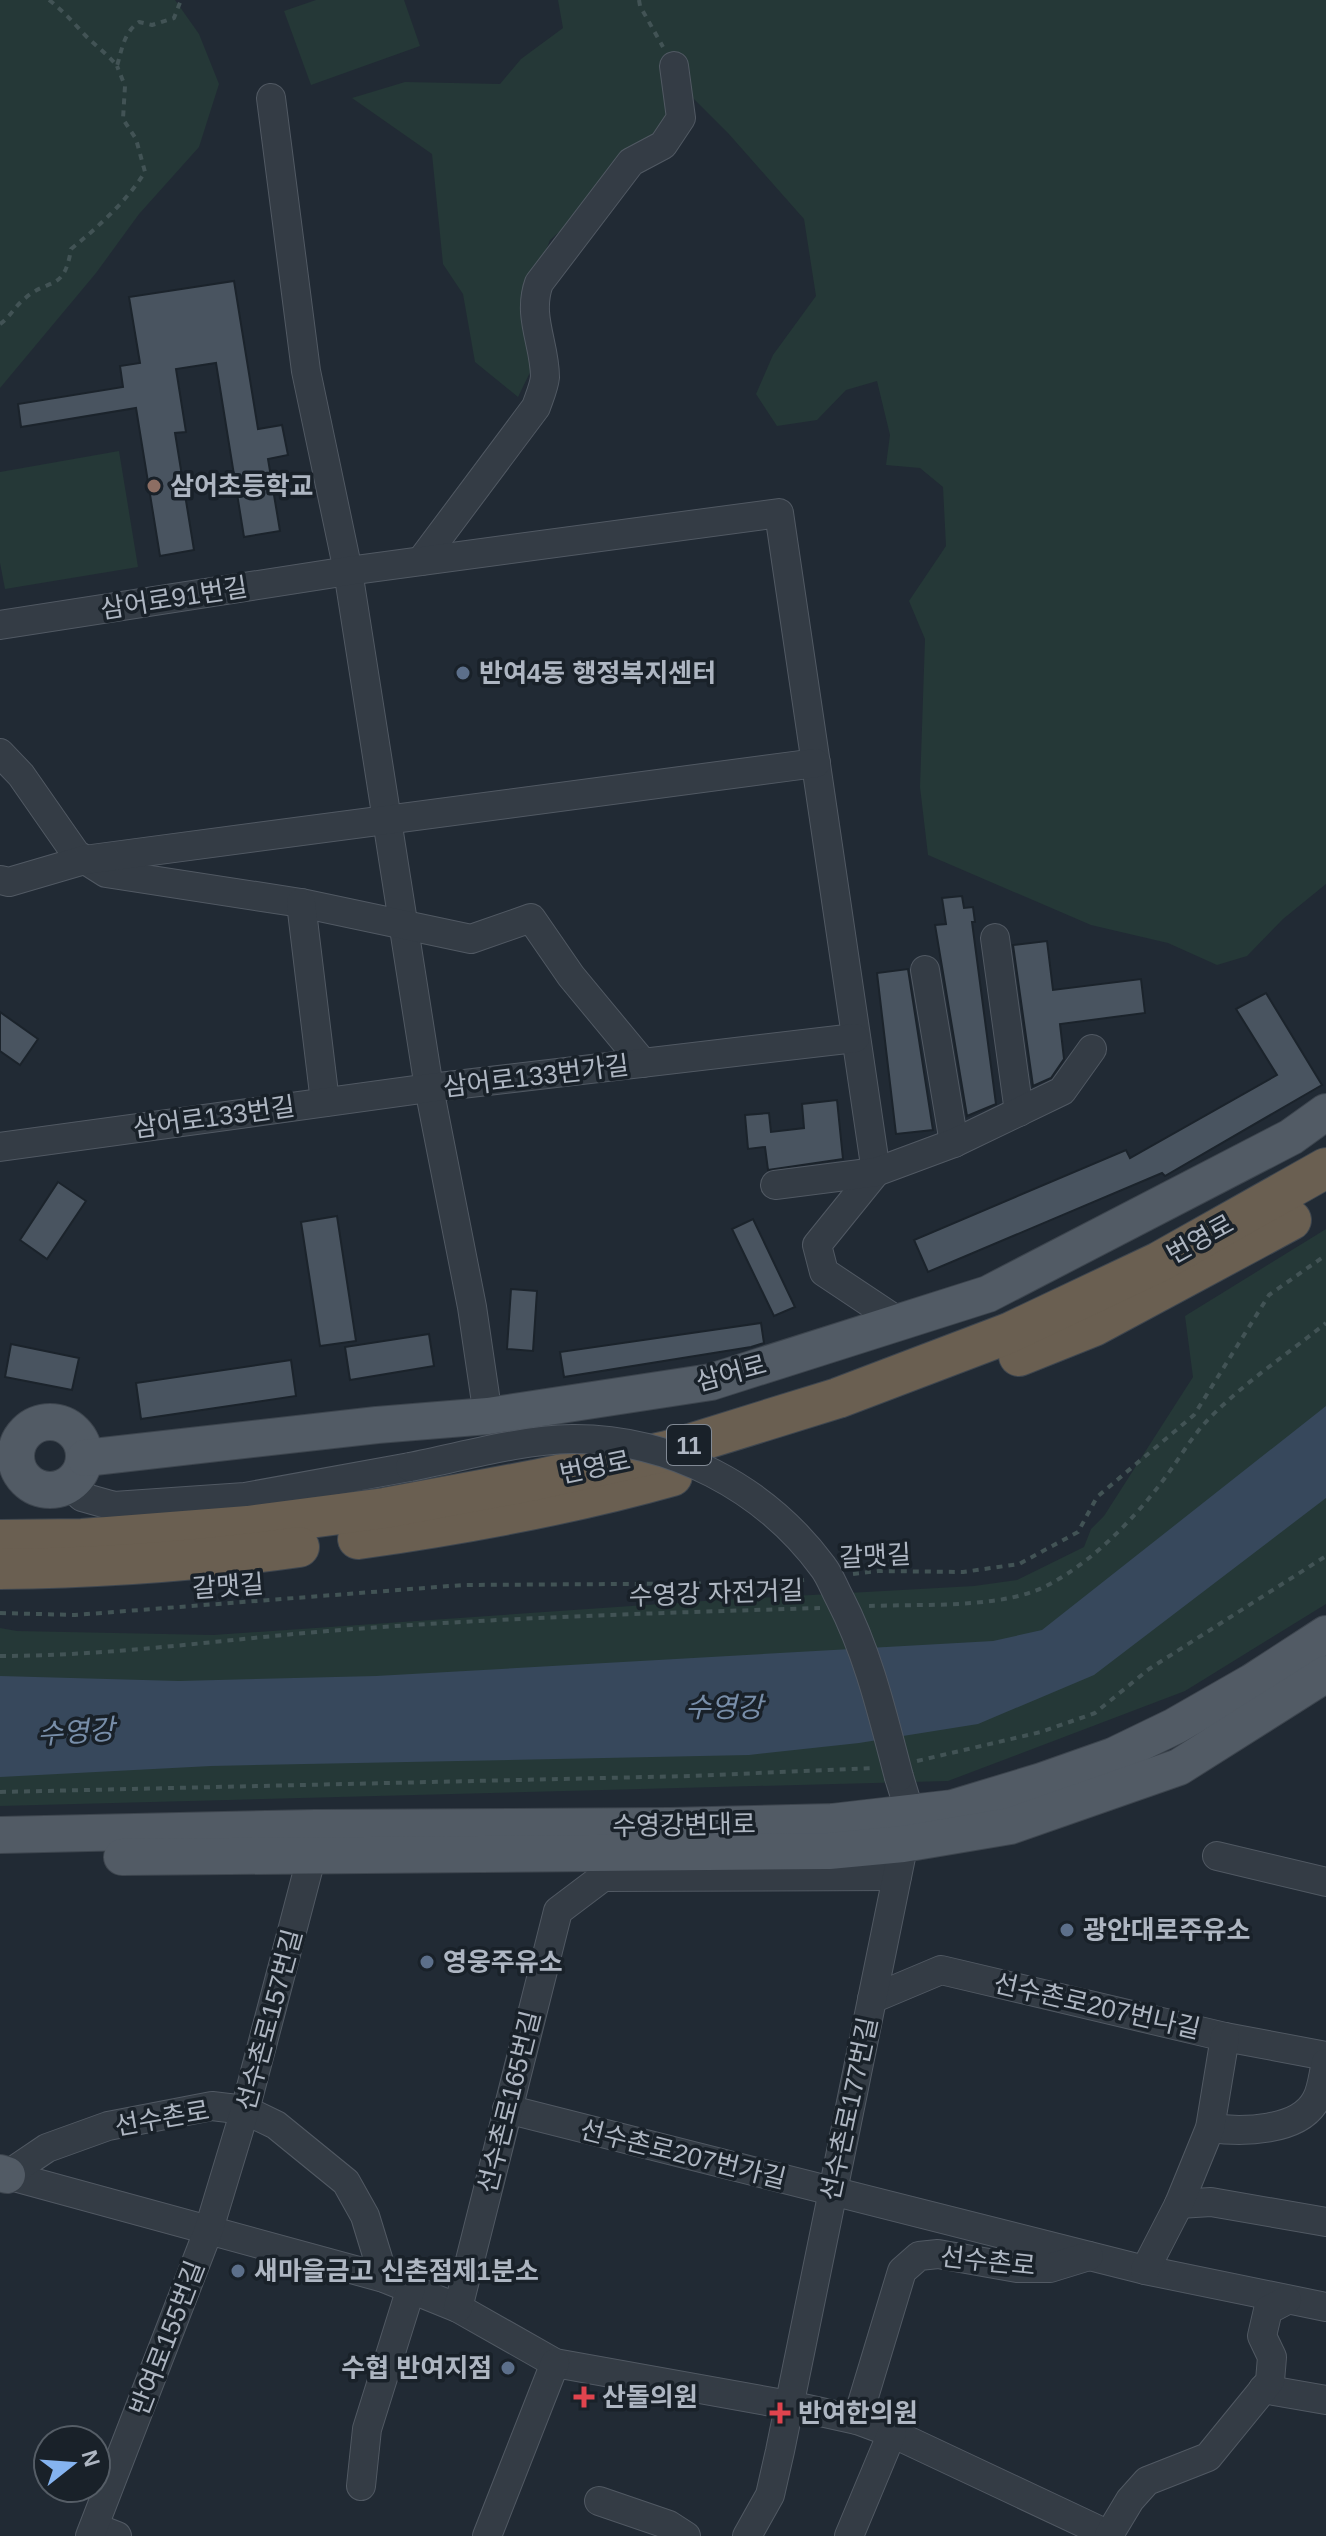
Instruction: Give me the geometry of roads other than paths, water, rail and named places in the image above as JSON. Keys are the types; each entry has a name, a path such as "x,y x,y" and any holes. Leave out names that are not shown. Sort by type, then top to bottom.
{"highway":[{"name":"번영로","path":"0,1540 82,1539 248,1526 385,1508 667,1451 838,1398 1009,1333 1159,1262 1326,1168"},
{"name":"번영로","path":"0,1569 85,1568 243,1555 440,1527 615,1492 779,1445 950,1385 1094,1326 1326,1201"}],"main road":[{"name":"삼어로","path":"77,1471 377,1425 488,1416 711,1382 988,1294 1291,1137 1326,1112"},
{"path":"48,1422 60,1423 79,1437 77,1471 59,1489 38,1488 9,1465 27,1431 48,1422"},
{"name":"수영강변대로","path":"903,1844 953,1808 1113,1756 1175,1726 1252,1682 1326,1634"},
{"name":"수영강변대로","path":"0,1858 829,1851 903,1844 1010,1826 1179,1767 1326,1674"},
{"name":"수영강변대로","path":"0,1835 832,1822 903,1844"}],"street":[{"path":"421,561 536,407 545,380 543,354 535,326 534,297 539,283 631,162 663,145 681,118 674,66"},
{"path":"271,98 306,371 348,571 429,1088 472,1307 488,1416"},
{"name":"삼어로91번길","path":"0,625 348,571 779,513 816,763"},
{"path":"0,753 21,775 76,854 95,866 301,903 403,925"},
{"path":"0,880 9,882 387,820 816,763 876,1172 817,1245 824,1272 899,1322"},
{"path":"301,903 325,1102"},
{"name":"삼어로133번가길","path":"403,925 471,939 531,918 571,976 643,1063"},
{"path":"995,938 1019,1112"},
{"path":"925,970 954,1143"},
{"name":"삼어로133번가길","path":"429,1088 855,1038"},
{"path":"775,1185 876,1172 954,1143 1062,1091 1092,1049"},
{"name":"삼어로133번길","path":"0,1147 429,1088"},
{"path":"77,1471 82,1497 114,1506 245,1497 524,1445 572,1439 632,1445 689,1461 747,1491 791,1531 824,1568 854,1626 872,1676 896,1769 903,1844"},
{"name":"선수촌로177번길","path":"789,2405 903,1844"},
{"name":"선수촌로165번길","path":"458,2308 558,1911 603,1877 903,1844"},
{"name":"선수촌로157번길","path":"209,2229 245,2110 312,1855"},
{"path":"1217,1856 1326,1882"},
{"name":"선수촌로207번나길","path":"872,1999 941,1970 1225,2037 1326,2056"},
{"path":"1145,2270 1179,2204 1210,2128 1225,2037"},
{"path":"1210,2128 1228,2130 1289,2124 1305,2116 1317,2099 1326,2063"},
{"name":"선수촌로","path":"3,2174 47,2148 108,2126 212,2106 245,2110 276,2125 346,2182 365,2216 384,2278"},
{"name":"선수촌로207번가길","path":"507,2109 1145,2270 1326,2307"},
{"name":"선수촌로","path":"3,2174 384,2278 458,2308 555,2363 857,2420 892,2433 1110,2535"},
{"path":"1179,2204 1211,2202 1326,2222"},
{"name":"반여로155번길","path":"100,2533 209,2229"},
{"name":"선수촌로","path":"857,2420 902,2271 919,2256 938,2254 1017,2268 1050,2268 1089,2256"},
{"path":"361,2486 367,2429 411,2288"},
{"path":"1110,2535 1130,2500 1147,2481 1208,2457 1270,2381 1272,2357 1262,2336 1268,2310 1287,2300"},
{"path":"487,2536 555,2363"},
{"path":"1263,2389 1326,2400"},
{"path":"747,2536 770,2495 789,2405"},
{"path":"849,2536 892,2433"},
{"path":"599,2501 669,2525 686,2536"}],"water":[{"name":"수영강","path":"1326,1406 1326,1498 1094,1675 978,1724 859,1743 749,1755 211,1766 0,1777 0,1676 179,1681 376,1676 993,1641 1042,1630"}],"place":[{"name":"삼어초등학교","path":"154,486"},
{"name":"반여4동 행정복지센터","path":"463,673"},
{"name":"광안대로주유소","path":"1067,1930"},
{"name":"영웅주유소","path":"427,1962"},
{"name":"새마을금고 신촌점제1분소","path":"238,2271"},
{"name":"수협 반여지점","path":"508,2368"},
{"name":"산돌의원","path":"584,2397"},
{"name":"반여한의원","path":"780,2413"}]}
